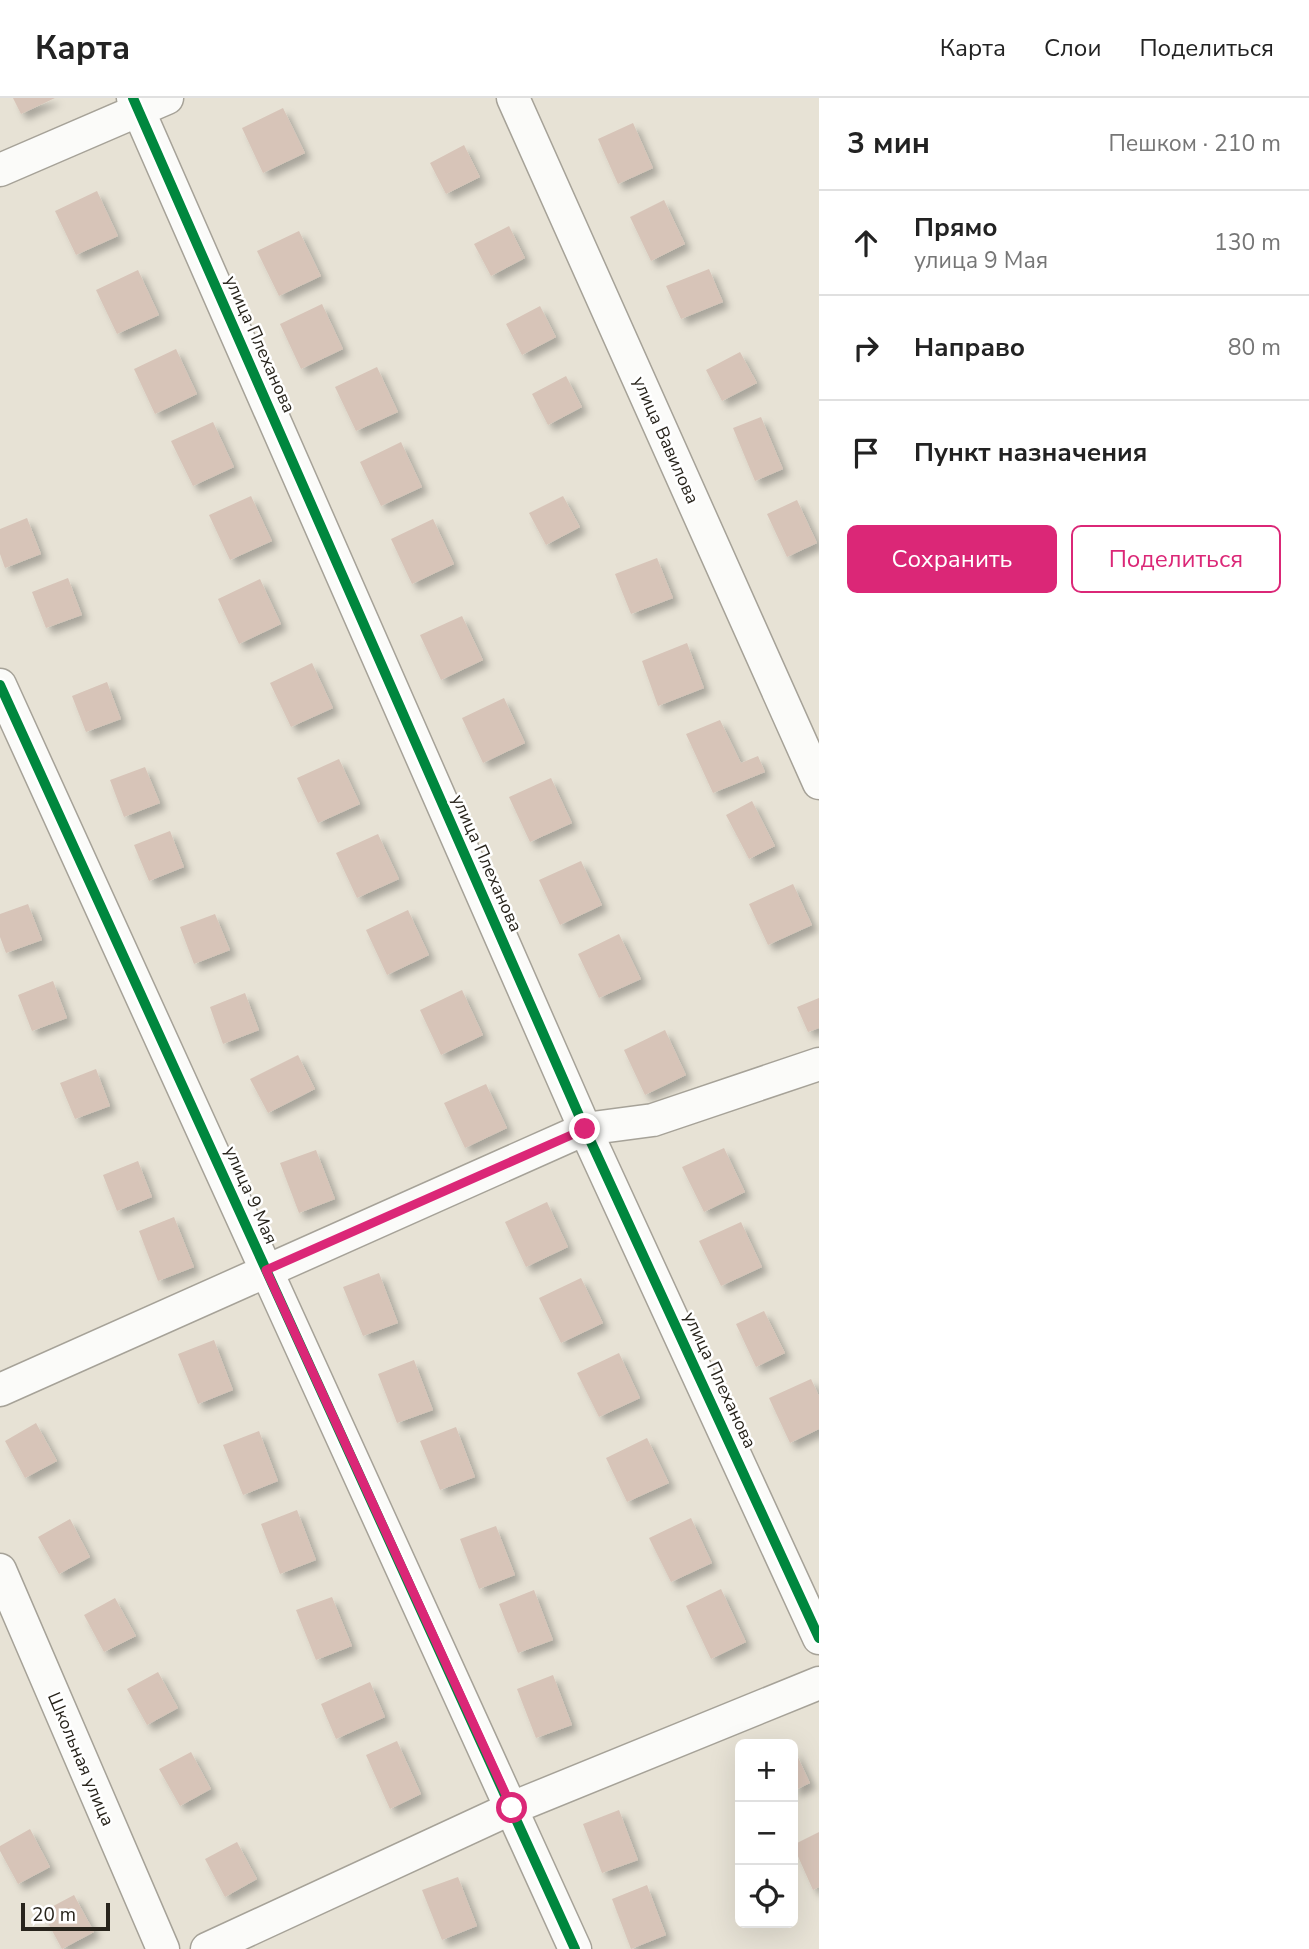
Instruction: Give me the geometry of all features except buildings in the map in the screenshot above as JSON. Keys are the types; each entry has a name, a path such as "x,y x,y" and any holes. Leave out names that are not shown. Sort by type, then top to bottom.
{"street":[{"path":"0,170 136,105 167,98"},
{"name":"улица Вавилова","path":"513,98 819,783"},
{"name":"улица Плеханова","path":"136,105 585,1129 819,1638"},
{"name":"улица 9 Мая","path":"0,685 575,1949"},
{"path":"0,1390 585,1129 653,1120 819,1064"},
{"name":"Школьная улица","path":"0,1570 163,1949"},
{"path":"207,1949 512,1808 819,1683"}],"cycle path":[{"path":"133,98 585,1129 819,1638"},
{"path":"0,685 575,1949"}],"route":[{"path":"512,1808 266,1270 585,1129"}]}
